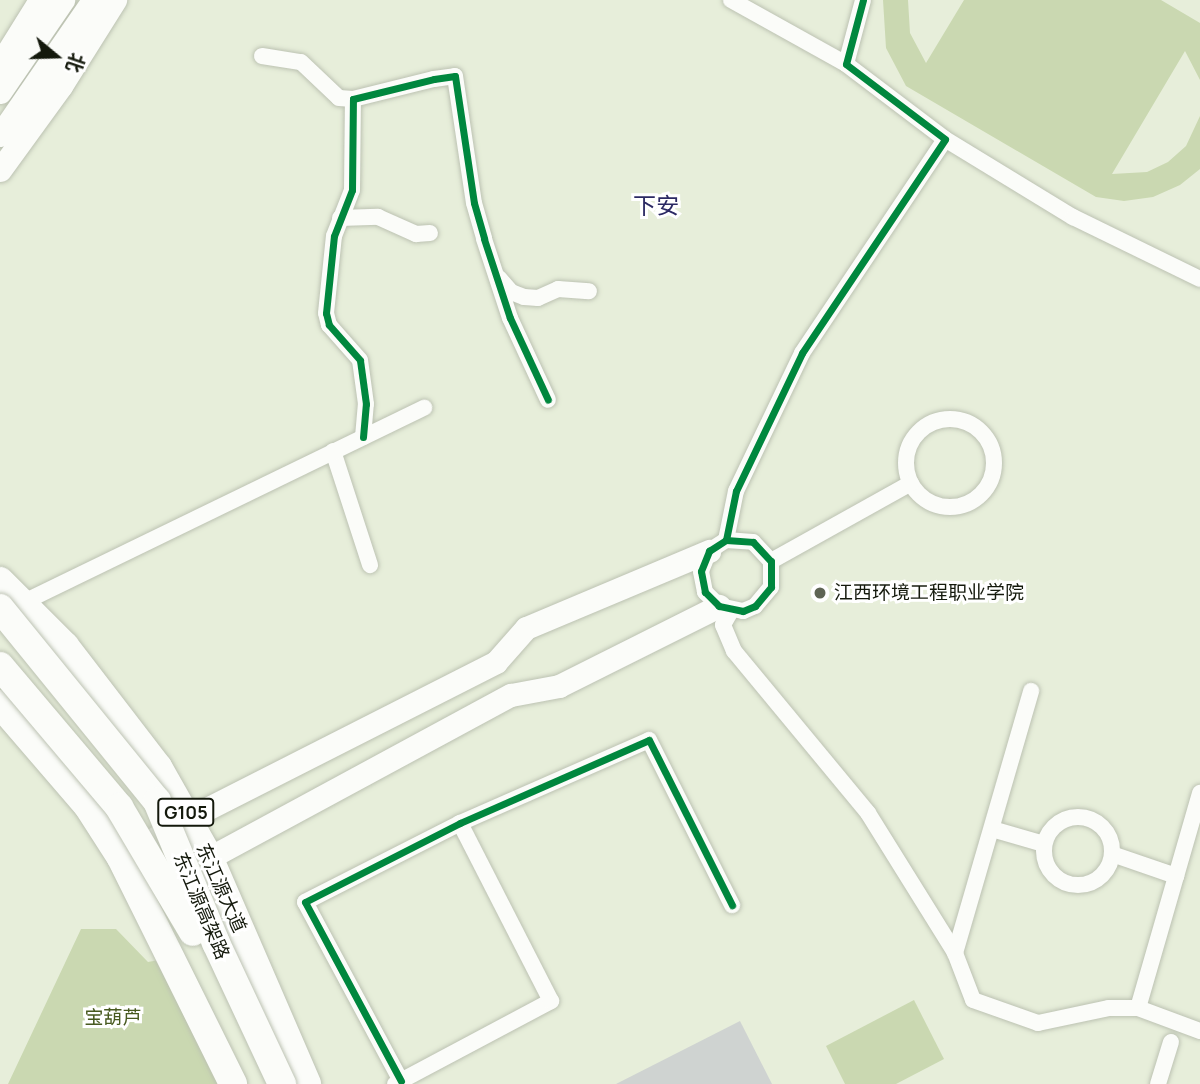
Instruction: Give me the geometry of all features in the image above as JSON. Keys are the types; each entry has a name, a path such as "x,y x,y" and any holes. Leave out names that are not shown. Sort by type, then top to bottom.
{"highway":[{"name":"东江源大道","path":"0,581 12,605 113,704 189,818 209,857 307,1084"},
{"name":"东江源高架路","path":"12,605 158,801 216,943 282,1084"},
{"name":"东江源高架路","path":"0,666 118,807 183,909 264,1084"},
{"path":"0,704 87,805 121,858 233,1084"},
{"path":"228,902 262,1009 296,1084"},
{"path":"184,988 216,1020 246,1084"}],"street":[{"path":"0,64 40,0"},
{"path":"0,92 64,0"},
{"path":"0,135 93,0"},
{"path":"0,170 61,86 115,0"},
{"path":"731,0 846,64 945,139 1073,217 1200,279"},
{"path":"846,64 863,0"},
{"path":"262,56 301,62 339,98 353,99 455,76 474,203 510,318 548,400"},
{"path":"353,99 352,190 340,218 331,252 326,313 329,325 360,360 366,404 363,437"},
{"path":"121,858 189,818 496,662 526,628 717,546 753,542 771,561 771,587 765,598 743,611 725,608 705,592 701,571 717,546 736,491 802,353 945,139"},
{"path":"340,218 378,217 416,234 430,233"},
{"path":"496,274 511,292 524,297 538,298 558,289 589,291"},
{"path":"12,605 424,408"},
{"path":"934,421 966,421 990,443 993,475 974,500 942,506 927,501 911,483 906,467 911,443 934,421"},
{"path":"333,451 370,565"},
{"path":"771,561 911,483"},
{"path":"144,900 209,857 511,695 559,686 725,608"},
{"path":"725,608 723,625 734,651 868,813 955,954 973,1000 1009,1017 1038,1023 1109,1008 1138,1008 1200,1031"},
{"path":"955,954 1031,691"},
{"path":"460,822 551,1001 398,1082 306,902 460,822 649,740 732,905"},
{"path":"1138,1008 1200,793"},
{"path":"1079,816 1101,825 1112,854 1107,869 1095,880 1072,885 1058,879 1047,867 1044,844 1056,824 1079,816"},
{"path":"992,829 1044,844"},
{"path":"1112,854 1175,876"},
{"path":"184,988 226,1084"},
{"path":"1158,1084 1171,1042"}],"green space":[{"path":"883,0 908,0 910,33 926,63 964,0 1161,0 1200,23 1200,80 1185,51 1112,174 1147,172 1168,162 1186,146 1200,116 1200,169 1180,185 1153,197 1124,201 1096,197 906,86 886,48"},
{"name":"宝葫芦","path":"81,929 116,929 148,962 180,956 237,1084 8,1084"},
{"path":"914,1000 944,1059 896,1084 845,1084 826,1046"}],"building":[{"path":"740,1021 772,1084 616,1084"}],"cycle path":[{"path":"726,540 753,542 771,561 771,587 755,606 743,611 719,606 705,592 701,571 709,551 726,540 736,491 802,353 945,139 846,64 863,0"},
{"path":"363,437 366,404 360,360 329,325 326,313 334,236 352,190 353,99 434,79 455,76 474,203 484,239 510,318 548,400"},
{"path":"401,1081 305,902 460,823 649,740 732,905"}],"place":[{"name":"江西环境工程职业学院","path":"820,593"}],"district":[{"name":"下安","path":"656,205"}]}
